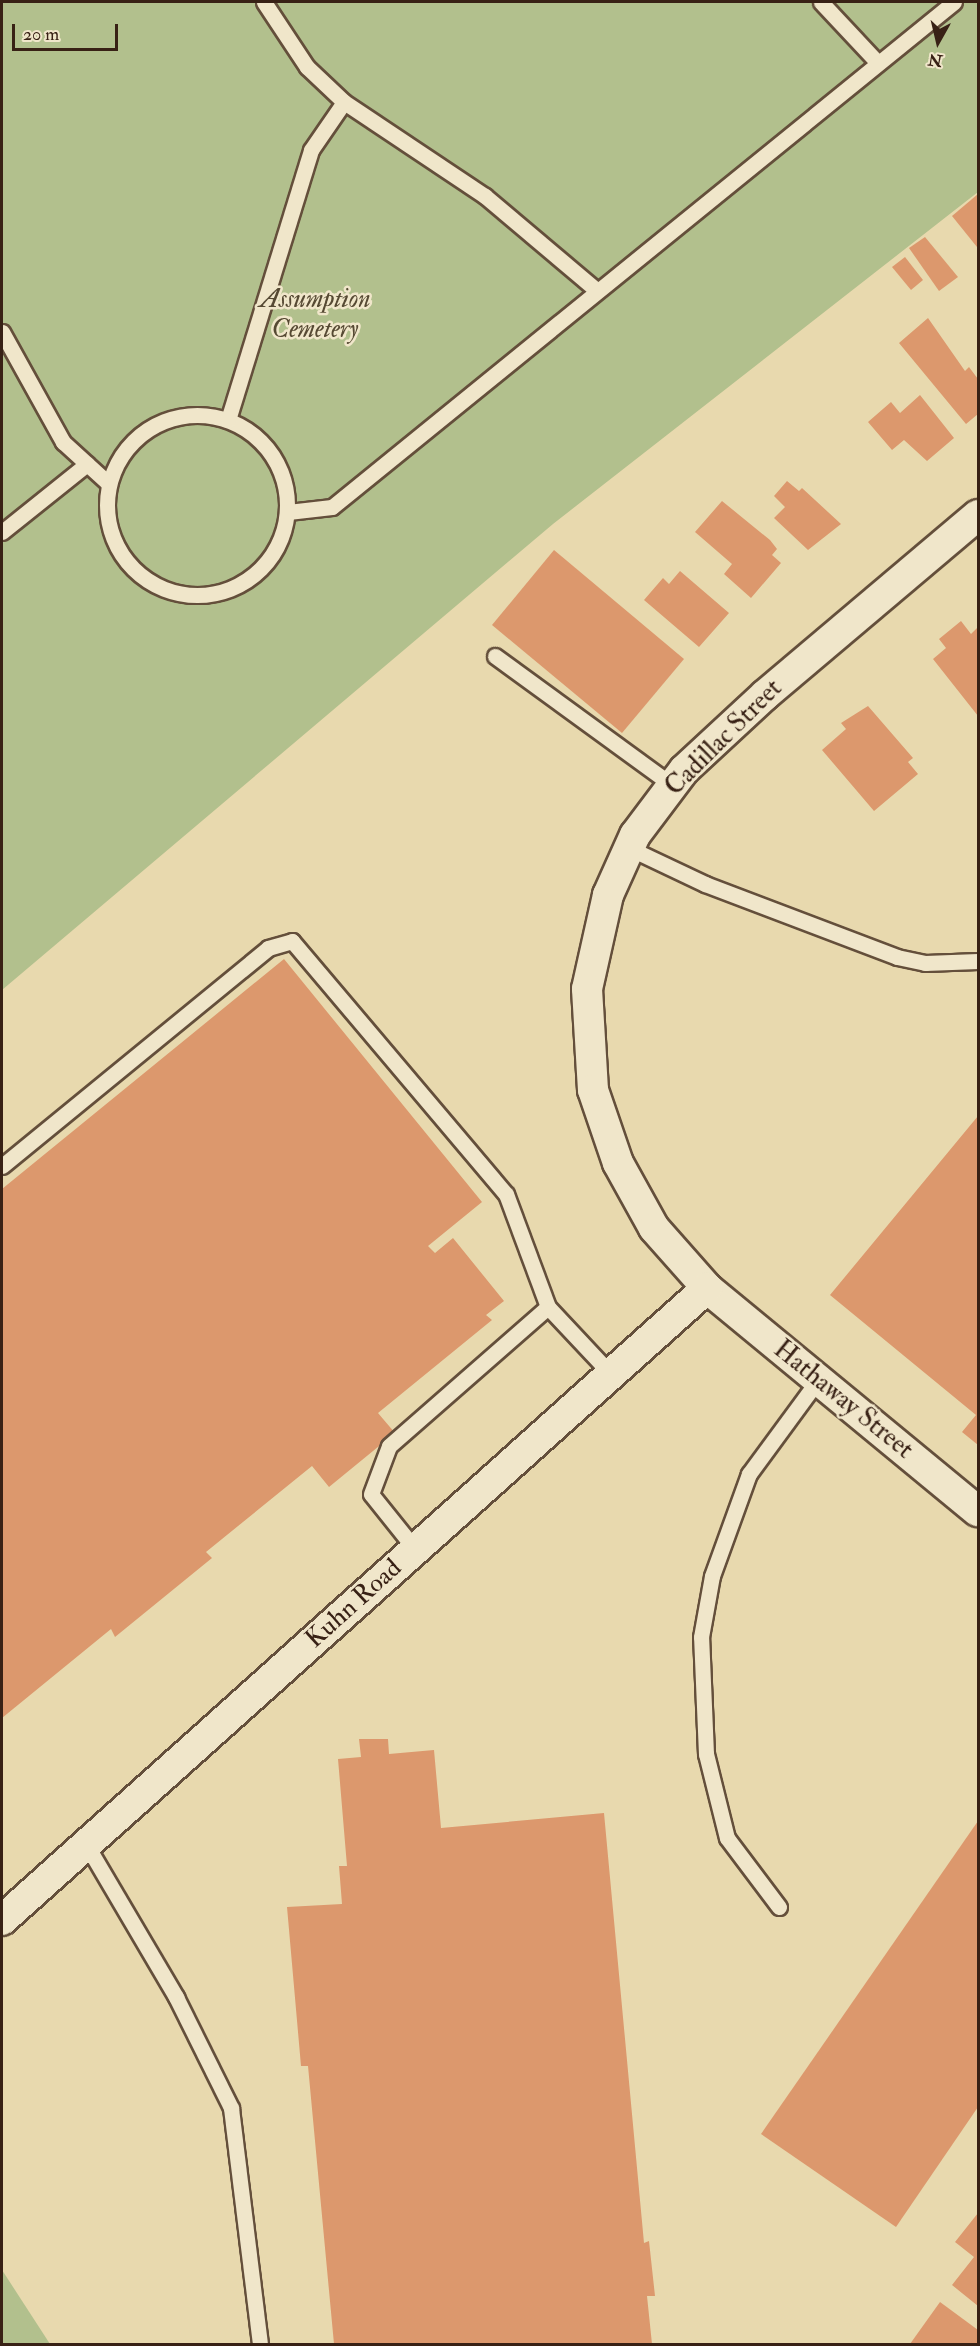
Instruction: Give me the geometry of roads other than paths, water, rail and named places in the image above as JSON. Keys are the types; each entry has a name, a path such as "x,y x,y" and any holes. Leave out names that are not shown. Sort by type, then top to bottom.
{"street":[{"name":"Cadillac Street","path":"707,1288 654,1228 618,1163 593,1090 587,989 608,895 629,848 673,786 765,694 978,514"},
{"name":"Kuhn Road","path":"2,1920 707,1288"},
{"name":"Hathaway Street","path":"707,1288 978,1511"}],"lane":[{"path":"264,2 307,67 344,102 485,196 595,289"},
{"path":"821,2 878,63"},
{"path":"288,513 332,507 595,289 954,2"},
{"path":"228,420 311,150 344,102"},
{"path":"2,332 63,442 109,484"},
{"path":"198,415 228,420 254,434 274,456 285,484 288,513 282,539 248,580 224,592 188,594 145,579 126,561 112,538 109,484 120,456 141,434 168,419 198,415"},
{"path":"2,532 87,464"},
{"path":"495,656 673,786"},
{"path":"629,848 705,884 897,957 925,963 978,961"},
{"path":"2,1166 268,948 292,941 506,1194 548,1307 611,1374"},
{"path":"415,1550 370,1494 389,1446 548,1307"},
{"path":"779,1907 727,1838 706,1754 701,1637 712,1576 749,1474 818,1380"},
{"path":"86,1845 176,1996 231,2108 260,2344"}],"park label":[{"name":"Assumption Cemetery","path":"315,315"}]}
